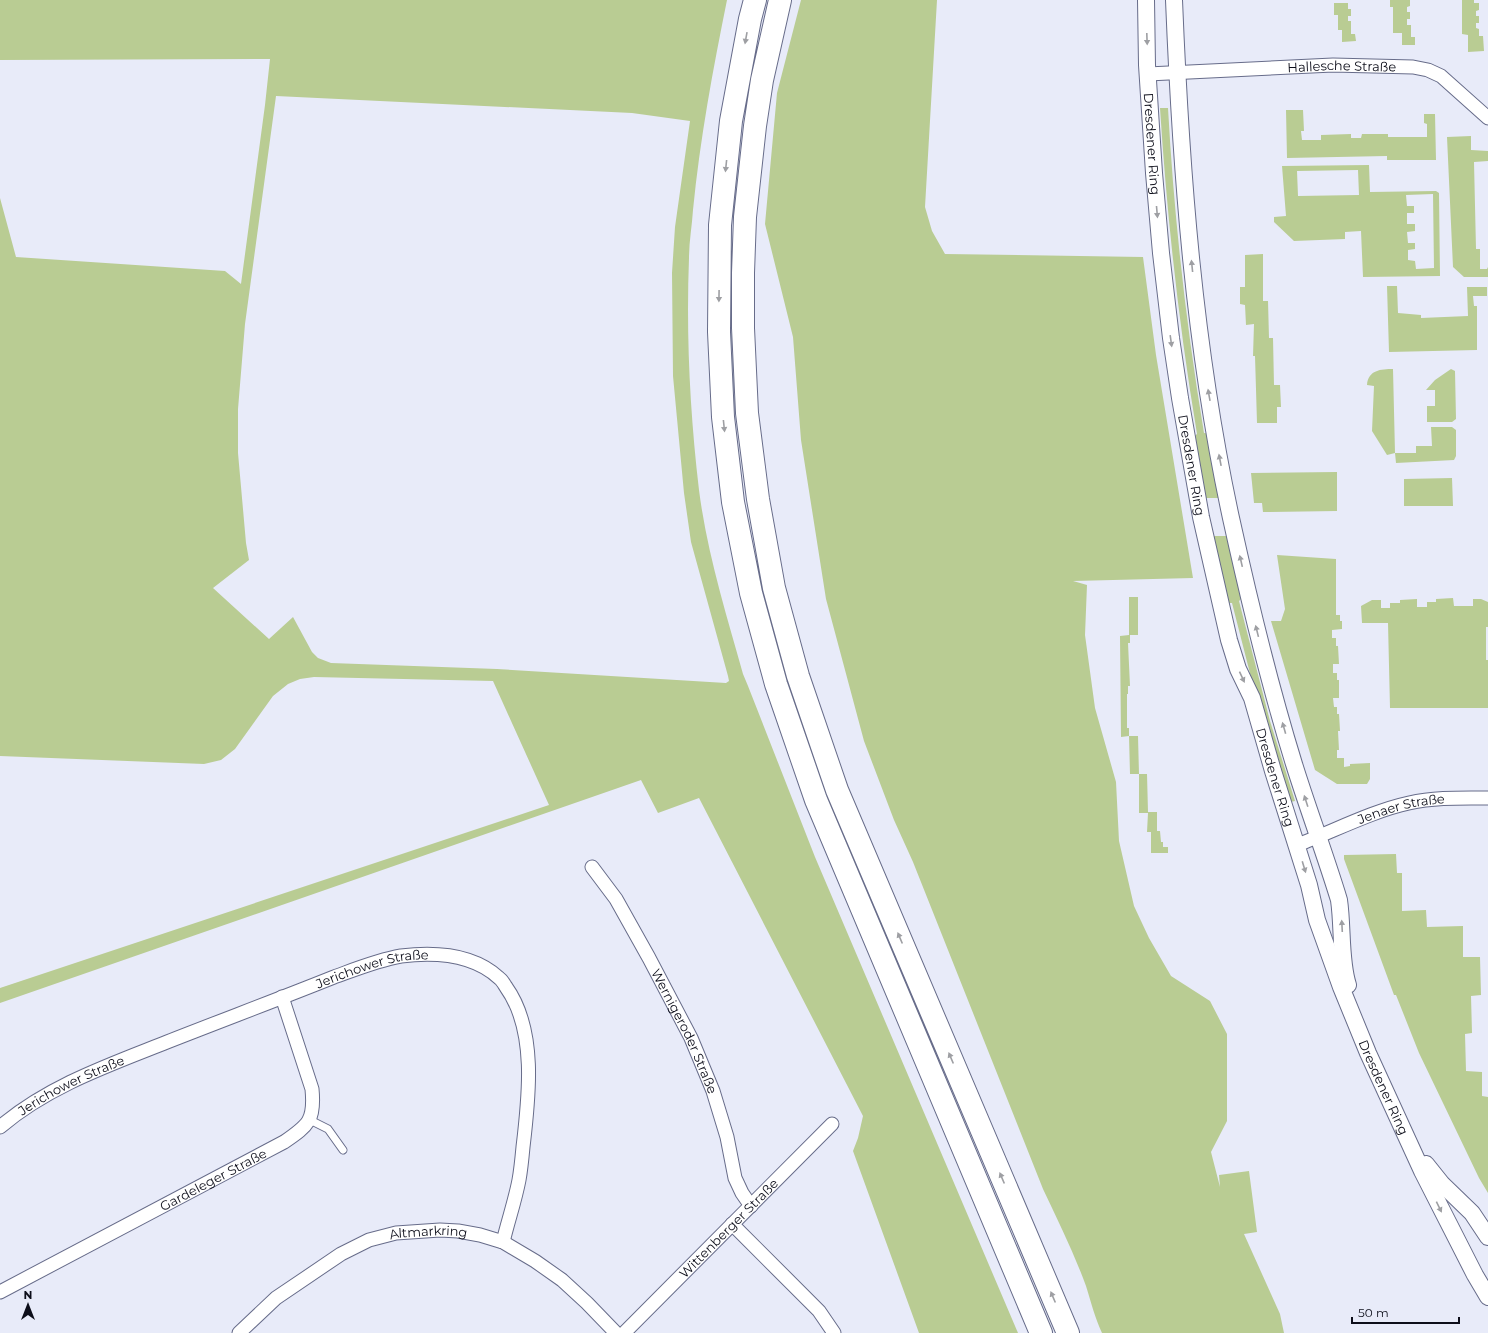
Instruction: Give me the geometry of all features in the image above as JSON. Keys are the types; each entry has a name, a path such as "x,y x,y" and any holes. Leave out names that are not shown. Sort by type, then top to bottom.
{"highway":[{"path":"755,0 750,19 731,121 720,225 719,332 723,417 733,502 751,593 776,684 816,800 1042,1333"},
{"path":"780,0 762,80 755,126 745,217 743,273 743,328 747,414 758,499 774,588 798,676 837,790 1068,1333"}],"street":[{"name":"Dresdener Ring","path":"1146,0 1148,74 1154,173 1166,303 1180,398 1201,517 1232,652 1238,669 1252,698 1309,885 1316,920 1341,987 1368,1052 1442,1212 1488,1297"},
{"name":"Dresdener Ring","path":"1174,0 1182,166 1192,270 1205,369 1231,516 1259,637 1295,766 1339,900 1342,917 1345,975 1365,1029 1425,1163 1442,1184 1472,1213 1488,1237"},
{"name":"Hallesche Straße","path":"1178,72 1333,65 1413,67 1428,70 1441,76 1488,118"},
{"name":"Dresdener Ring","path":"1148,74 1178,72"},
{"name":"Jenaer Straße","path":"1318,837 1381,811 1408,803 1434,799 1488,798"},
{"name":"Dresdener Ring","path":"1297,845 1318,837"},
{"name":"Wernigeroder Straße","path":"592,867 616,899 691,1038 713,1090 727,1137 736,1178 742,1193 751,1206"},
{"name":"Jerichower Straße","path":"0,1128 12,1117 40,1098 72,1081 282,997 370,964 400,956 420,954 442,954 462,958 481,966 499,978 511,994 520,1016 526,1039 528,1070 526,1119 519,1180 503,1242"},
{"path":"282,997 312,1089 313,1104 310,1120"},
{"name":"Gardeleger Straße","path":"0,1292 284,1142 299,1132 310,1120"},
{"name":"Wittenberger Straße","path":"624,1333 832,1124"},
{"path":"732,1224 819,1311 834,1333"},
{"name":"Altmarkring","path":"239,1333 276,1298 340,1254 369,1240 396,1233 440,1230 473,1234 503,1242 536,1261 562,1280 616,1333"}],"lane":[{"path":"310,1120 328,1129 343,1150"}],"green space":[{"path":"0,0 727,0 703,131 689,252 688,345 691,403 699,490 707,537 743,674 815,857 1018,1333 919,1333 853,1151 858,1138 863,1116 699,798 658,813 641,780 0,1003 0,988 549,805 493,681 314,677 300,679 288,684 273,696 235,749 221,760 204,764 0,756 0,198 16,257 225,271 241,284 270,59 0,60","holes":["276,96 632,113 690,121 675,227 672,273 673,376 684,493 691,542 729,681 726,683 497,669 331,663 318,658 312,652 293,617 269,639 213,588 249,560 246,543 238,453 238,409 245,324"]},
{"path":"801,0 937,0 925,207 932,231 945,254 1143,257 1156,355 1193,578 1073,581 1087,585 1085,635 1095,708 1116,782 1119,841 1134,906 1149,938 1171,976 1210,1001 1227,1034 1227,1121 1211,1152 1220,1187 1219,1175 1249,1171 1257,1232 1244,1234 1280,1314 1284,1333 1102,1333 1086,1286 1066,1237 1043,1189 913,862 894,820 864,741 826,599 801,440 793,337 765,224 777,93"},
{"path":"1390,0 1410,0 1410,6 1407,7 1407,12 1410,12 1410,19 1407,19 1407,25 1411,25 1411,37 1415,37 1415,45 1402,45 1402,33 1393,33 1393,7 1390,7"},
{"path":"1462,0 1474,0 1474,3 1479,3 1479,10 1476,11 1476,16 1479,16 1479,23 1476,23 1476,28 1479,29 1479,36 1483,36 1484,51 1468,52 1468,35 1462,34"},
{"path":"1334,3 1348,3 1348,9 1351,9 1351,16 1348,16 1348,21 1351,21 1351,34 1355,34 1356,41 1342,42 1342,30 1338,30 1338,15 1334,15"},
{"path":"1160,108 1168,108 1182,271 1204,433 1212,434 1224,498 1202,498 1191,439 1197,434 1174,272"},
{"path":"1286,110 1303,110 1304,131 1301,131 1302,140 1321,140 1321,135 1351,134 1351,138 1361,138 1362,134 1388,134 1388,137 1427,137 1427,124 1424,123 1424,114 1435,114 1436,160 1387,160 1387,156 1287,158"},
{"path":"1471,136 1471,150 1488,151 1488,161 1474,162 1476,249 1480,249 1480,269 1487,269 1488,267 1488,277 1464,277 1453,267 1447,137"},
{"path":"1369,165 1370,192 1436,191 1439,193 1440,276 1363,277 1361,231 1345,232 1345,239 1294,241 1274,222 1274,217 1286,216 1282,166","holes":["1358,170 1359,195 1298,196 1297,171","1433,194 1434,268 1416,269 1415,261 1408,260 1408,250 1415,249 1415,243 1408,243 1407,232 1415,231 1415,224 1407,224 1407,213 1414,213 1414,206 1407,206 1406,195"]},
{"path":"1263,254 1263,301 1268,301 1269,338 1273,338 1274,385 1280,385 1281,407 1277,407 1277,423 1257,423 1255,356 1253,356 1254,324 1246,325 1245,305 1240,304 1240,287 1245,287 1245,255"},
{"path":"1387,286 1397,286 1398,313 1421,315 1421,318 1468,316 1467,287 1487,287 1487,296 1473,296 1474,306 1477,306 1477,350 1389,352"},
{"path":"1393,369 1395,453 1387,455 1372,431 1374,386 1367,385 1370,376 1376,371"},
{"path":"1451,369 1455,371 1456,419 1452,422 1427,422 1427,406 1435,406 1435,390 1426,390 1435,380"},
{"path":"1431,427 1452,427 1456,430 1456,456 1454,460 1396,463 1395,453 1416,453 1416,446 1432,446"},
{"path":"1337,472 1337,511 1263,512 1262,503 1254,503 1251,473"},
{"path":"1452,478 1453,506 1404,506 1404,479"},
{"path":"1209,536 1231,536 1245,595 1239,601 1270,721 1295,801 1286,803 1265,732 1232,603 1224,603"},
{"path":"1277,555 1336,559 1336,615 1340,615 1340,621 1342,621 1342,629 1332,630 1332,638 1336,638 1336,646 1338,646 1339,664 1333,664 1333,673 1337,673 1337,680 1339,680 1339,698 1333,698 1334,707 1337,707 1337,714 1339,714 1340,731 1338,731 1339,750 1337,750 1337,758 1344,758 1344,767 1350,766 1350,764 1370,763 1370,779 1367,784 1337,784 1315,770 1271,621 1281,621 1285,609"},
{"path":"1129,597 1138,597 1138,635 1130,635 1130,643 1128,643 1130,686 1128,686 1127,694 1127,728 1129,728 1129,736 1121,737 1120,636 1129,635"},
{"path":"1453,598 1454,606 1473,606 1473,599 1481,599 1488,602 1486,660 1488,660 1488,708 1390,708 1388,623 1362,623 1361,606 1372,600 1381,600 1381,608 1390,608 1390,603 1400,603 1400,600 1417,599 1417,607 1427,607 1427,602 1436,602 1436,599"},
{"path":"1129,736 1138,736 1139,774 1130,774"},
{"path":"1139,774 1147,774 1148,812 1157,812 1157,831 1160,831 1163,847 1168,847 1168,853 1151,853 1151,832 1147,832 1148,813 1139,813"},
{"path":"1396,854 1397,873 1402,873 1402,911 1426,910 1427,927 1463,926 1463,957 1480,957 1481,995 1471,996 1472,1033 1465,1034 1466,1071 1482,1072 1482,1096 1488,1097 1488,1193 1479,1178 1419,1053 1396,995 1394,995 1344,859 1344,855"}]}
